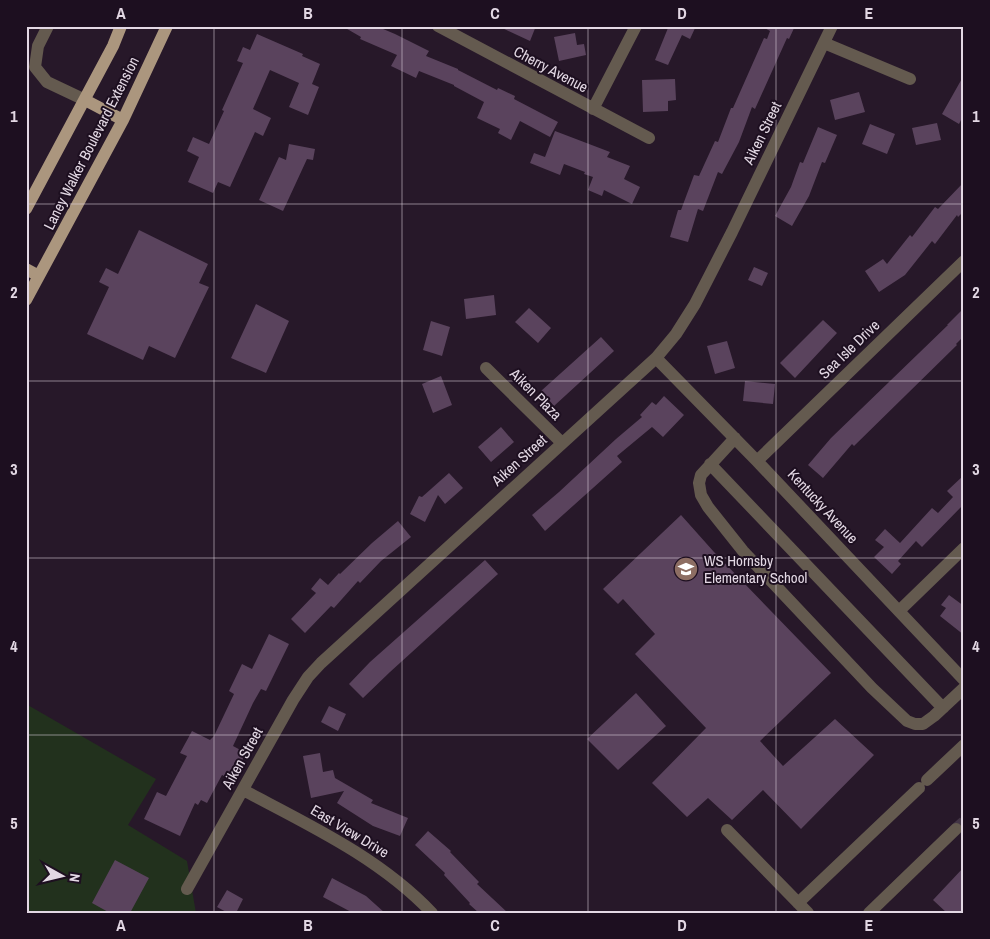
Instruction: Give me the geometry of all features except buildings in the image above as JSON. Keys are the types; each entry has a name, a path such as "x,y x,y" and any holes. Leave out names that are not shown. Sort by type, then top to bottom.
{"main road":[{"name":"Laney Walker Boulevard Extension","path":"26,209 121,26"},
{"name":"Laney Walker Boulevard Extension","path":"26,300 123,120 167,26"},
{"path":"84,100 123,120"},
{"path":"26,269 39,276"}],"street":[{"path":"48,26 38,46 35,67 46,82 84,100"},
{"name":"Cherry Avenue","path":"438,26 593,110 649,138"},
{"path":"593,110 636,26"},
{"name":"Aiken Street","path":"187,889 296,694 314,670 656,358 676,334 694,304 736,223 832,26"},
{"path":"824,43 910,79"},
{"name":"Sea Isle Drive","path":"757,461 964,261"},
{"name":"Kentucky Avenue","path":"656,358 735,438 964,680"},
{"name":"Aiken Plaza","path":"486,368 562,443"},
{"path":"735,438 701,475 699,483 708,507 742,551 872,688 907,721 923,724 964,688"},
{"path":"710,464 943,708"},
{"path":"899,611 964,548"},
{"path":"798,903 964,745"},
{"name":"East View Drive","path":"243,790 298,819 379,867 404,885 432,913"},
{"path":"869,913 956,829"},
{"path":"727,830 808,913"}],"green space":[{"path":"26,704 156,779 128,825 187,861 196,913 26,913"}],"tunnel":[{"path":"956,829 964,822"}],"place":[{"name":"WS Hornsby Elementary School","path":"686,569"}]}
